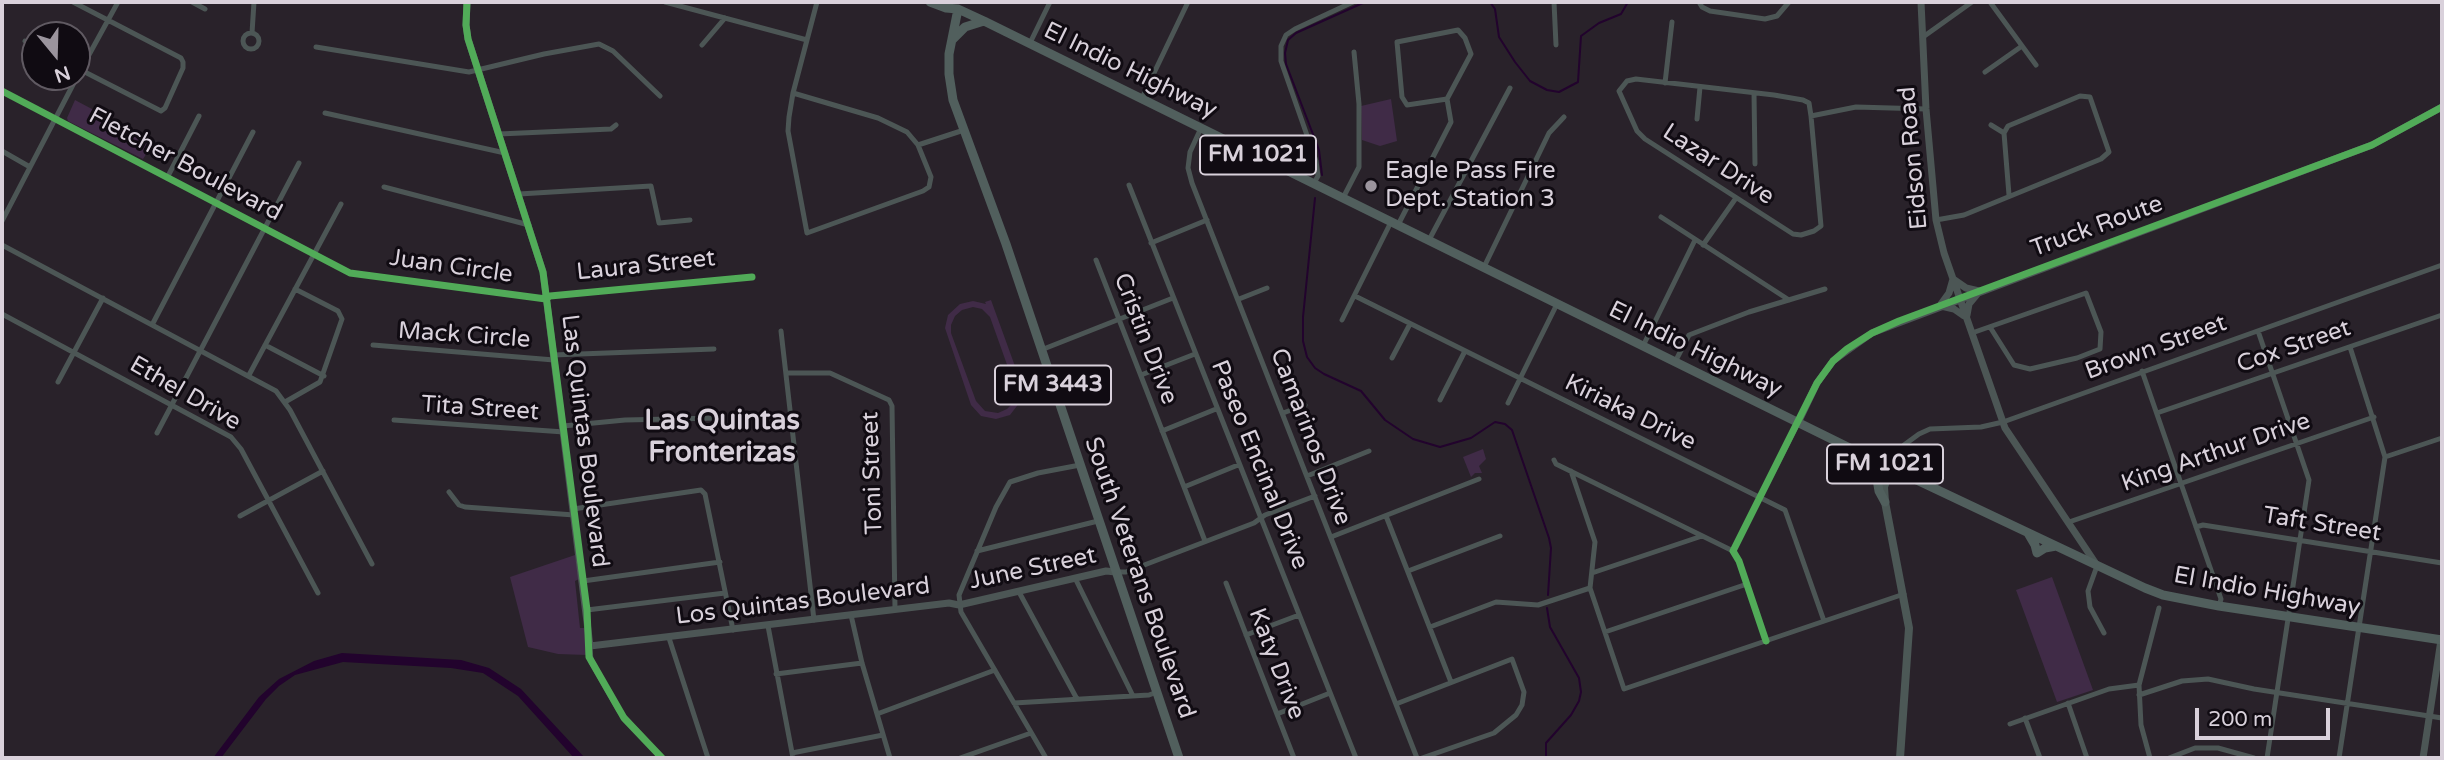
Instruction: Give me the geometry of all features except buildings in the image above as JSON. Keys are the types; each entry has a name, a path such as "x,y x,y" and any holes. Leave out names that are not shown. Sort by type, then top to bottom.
{"main road":[{"name":"El Indio Highway","path":"930,2 958,9"},
{"name":"El Indio Highway","path":"950,2 958,9 1868,457 2163,595 2219,606 2442,637"},
{"name":"South Veterans Boulevard","path":"958,9 950,43 950,86 1179,758"},
{"path":"950,43 965,27 984,21"},
{"path":"1868,457 1885,502"},
{"path":"1891,467 1884,487 1885,502 1909,617 1899,758"},
{"path":"2027,532 2037,553 2056,546"}],"street":[{"path":"73,2 181,58 183,68 165,108 161,111 91,79"},
{"path":"91,50 118,2"},
{"path":"192,2 205,9"},
{"path":"252,33 254,2"},
{"name":"Las Quintas Boulevard","path":"467,2 467,32 541,264 590,646"},
{"path":"665,2 807,40"},
{"path":"793,93 895,125 907,132 918,145 929,174 929,187 807,233 788,131 793,93 817,2"},
{"path":"1030,43 1050,2"},
{"path":"1142,98 1188,2"},
{"path":"1314,183 1318,176 1317,161 1281,61 1281,46 1286,35 1353,2"},
{"path":"1554,2 1556,45"},
{"path":"1699,2 1710,11 1765,19 1777,16 1789,2"},
{"name":"Eidson Road","path":"1921,2 1926,109 1936,220 1953,279 2003,422 2097,566"},
{"path":"1923,37 1972,2"},
{"path":"1990,2 2036,65"},
{"path":"702,45 725,18"},
{"path":"1672,22 1665,83 1803,100 1809,103 1811,116 1864,107 1926,109"},
{"path":"1342,320 1451,122 1447,99 1471,54 1465,38 1458,30 1397,42 1402,97 1407,106 1447,99"},
{"path":"316,47 463,72 599,44 613,51 660,96"},
{"path":"1985,72 2022,46"},
{"path":"1343,198 1359,167 1359,104 1354,52"},
{"name":"Lazar Drive","path":"1665,83 1636,79 1626,81 1619,91 1637,131 1645,139 1793,234 1809,233 1821,226 1811,116"},
{"path":"1697,119 1700,87"},
{"path":"1429,240 1510,89"},
{"name":"Fletcher Boulevard","path":"2,91 350,273"},
{"path":"2,221 4,212 69,91"},
{"path":"1754,93 1755,164"},
{"path":"1936,220 1964,215 2100,159 2109,152 2090,97 2083,96 2008,126 2004,134 2010,195"},
{"name":"Truck Route","path":"1798,422 1817,383 1833,361 1883,327 2372,145 2442,107"},
{"path":"325,113 505,153"},
{"path":"167,178 200,116"},
{"path":"1484,267 1549,133 1564,117"},
{"path":"499,134 611,129 616,125"},
{"path":"1991,125 2004,134"},
{"name":"Camarinos Drive","path":"1201,128 1190,152 1188,168 1419,758"},
{"path":"918,145 964,130"},
{"path":"152,325 253,132"},
{"path":"2,151 30,167"},
{"path":"157,433 299,163"},
{"name":"Paseo Encinal Drive","path":"1129,185 1259,519 1356,758"},
{"path":"519,194 651,186 659,223 690,220"},
{"path":"384,187 529,225"},
{"path":"1703,245 1736,198"},
{"path":"249,375 341,204"},
{"path":"1661,217 1788,300"},
{"path":"1151,243 1207,220"},
{"path":"1643,346 1695,240"},
{"path":"2,245 276,391 285,402 372,564"},
{"name":"Cristin Drive","path":"1096,261 1205,541"},
{"name":"Brown Street","path":"1891,467 1904,445 1919,433 1930,429 1981,427 2003,422 2442,265"},
{"name":"Juan Circle","path":"350,273 546,299"},
{"name":"Laura Street","path":"546,299 551,296 752,277"},
{"path":"1953,279 1966,288 1979,291 1969,304 1967,319 1954,309 1939,306 1949,293 1953,279"},
{"path":"1239,299 1267,288"},
{"path":"285,402 317,385 324,376 341,316 334,309 295,289"},
{"path":"1675,362 1689,335 1825,289"},
{"path":"1972,333 2086,293 2101,332 2100,349 2077,358 2030,369 2014,365 1990,327"},
{"name":"Kiriaka Drive","path":"1355,296 1785,510 1824,621"},
{"path":"1041,350 1173,298"},
{"path":"58,382 103,299"},
{"path":"1507,403 1557,304"},
{"name":"Ethel Drive","path":"2,314 232,437 318,593"},
{"name":"Cox Street","path":"2157,413 2442,315"},
{"path":"1392,358 1409,324"},
{"path":"781,331 814,620"},
{"path":"2258,331 2309,480 2267,758"},
{"path":"265,345 324,376"},
{"name":"Mack Circle","path":"373,345 554,357 714,349"},
{"path":"2339,758 2385,457 2350,347"},
{"path":"1440,400 1465,351"},
{"path":"1141,375 1195,354"},
{"path":"2143,372 2221,599 2219,606"},
{"name":"Toni Street","path":"786,373 830,373 889,400 892,406 895,610"},
{"path":"1283,413 1305,405"},
{"path":"1162,431 1216,410"},
{"name":"King Arthur Drive","path":"2069,522 2374,417"},
{"name":"Tita Street","path":"394,421 563,429 625,420 717,418"},
{"path":"1733,551 1798,422"},
{"path":"2385,457 2442,438"},
{"path":"1307,476 1369,451"},
{"path":"1554,460 1556,464 1733,551 1766,640"},
{"path":"958,605 959,594 977,551 1010,482 1038,473 1080,465"},
{"path":"1184,487 1238,465"},
{"path":"240,516 323,471"},
{"path":"1572,471 1595,542 1590,588 1624,689 1904,594"},
{"path":"1331,537 1479,480"},
{"path":"449,492 459,505 465,507 574,512 701,490 705,494 733,630"},
{"path":"1116,572 1126,572 1254,523 1315,496"},
{"path":"1386,516 1451,682"},
{"path":"977,551 1098,521"},
{"name":"Taft Street","path":"2196,527 2203,525 2300,539 2442,563"},
{"path":"1408,571 1500,536"},
{"path":"1592,573 1702,536"},
{"path":"583,581 720,562"},
{"path":"2097,566 2088,591 2090,607 2104,633"},
{"name":"June Street","path":"958,605 1106,571 1116,572"},
{"path":"1075,578 1133,696"},
{"name":"Katy Drive","path":"1226,583 1294,758"},
{"path":"1605,632 1747,584"},
{"path":"1430,627 1496,602 1538,605 1590,588"},
{"path":"1018,592 1077,699"},
{"path":"587,610 725,593"},
{"name":"Los Quintas Boulevard","path":"590,646 814,620 851,619 948,603 958,605 1031,733"},
{"path":"2150,758 2141,726 2139,685 2159,608"},
{"path":"1246,635 1300,615"},
{"path":"851,619 890,758"},
{"path":"768,626 793,756 883,735"},
{"path":"2423,758 2442,637"},
{"path":"669,638 708,758"},
{"path":"590,646 592,663 619,711 662,758"},
{"path":"1396,704 1511,659 1524,698 1510,722 1485,737 1419,758"},
{"path":"776,674 862,663"},
{"path":"877,713 995,670"},
{"path":"2139,695 2168,684 2194,679 2219,680 2277,693 2442,718"},
{"path":"2010,724 2109,690 2139,685"},
{"path":"1014,703 1149,695 1157,692"},
{"path":"1277,714 1330,693"},
{"path":"2068,703 2087,758"},
{"path":"2025,718 2040,758"},
{"path":"960,758 1031,733 1046,758"},
{"path":"2169,758 2195,748 2218,748 2254,758"}],"shaded area":[{"path":"1391,99 1397,141 1380,146 1362,140 1361,106"},
{"path":"75,100 154,142 143,159 68,121"},
{"path":"991,300 1028,402 1020,402 1010,415 996,419 981,416 971,405 945,328 948,315 960,304 973,301 986,304 985,302","holes":["973,307 982,309 990,317 1015,387 1013,403 998,413 985,411 976,401 951,333 955,316 962,310"]},
{"path":"1483,449 1486,459 1479,466 1482,473 1475,473 1471,477 1463,457"},
{"path":"575,555 579,579 575,581 580,628 586,628 587,655 558,654 528,647 510,577"},
{"path":"2052,577 2093,690 2057,702 2016,590"},
{"path":"342,653 461,660 489,668 521,689 585,758 574,758 518,696 483,673 451,668 343,662 295,675 279,686 221,758 213,758 259,697 279,679 314,661"}],"waterway":[{"path":"1322,175 1319,150 1286,64 1288,40 1296,33 1365,2"},
{"path":"1490,2 1495,9 1499,37 1515,62 1530,81 1547,90 1559,92 1578,82 1581,36 1599,23 1621,14 1628,2"},
{"path":"1315,198 1303,317 1303,341 1307,357 1315,368 1324,374 1361,391 1385,420 1413,439 1440,447 1471,438 1495,422 1505,424 1512,430 1549,538 1551,548 1548,595"},
{"path":"1546,758 1546,743 1571,715 1581,692 1579,678 1550,627 1547,608"}],"cycle path":[{"path":"467,2 468,39 543,272 587,610 589,657 624,718 662,758"},
{"path":"2,91 350,273 546,299 550,296 752,277"},
{"path":"1766,641 1739,561 1733,551 1817,383 1833,361 1847,349 1872,333 1899,321 2372,145 2442,107"}],"place":[{"name":"Eagle Pass Fire Dept. Station 3","path":"1371,186"}],"district":[{"name":"Las Quintas Fronterizas","path":"722,438"}]}
